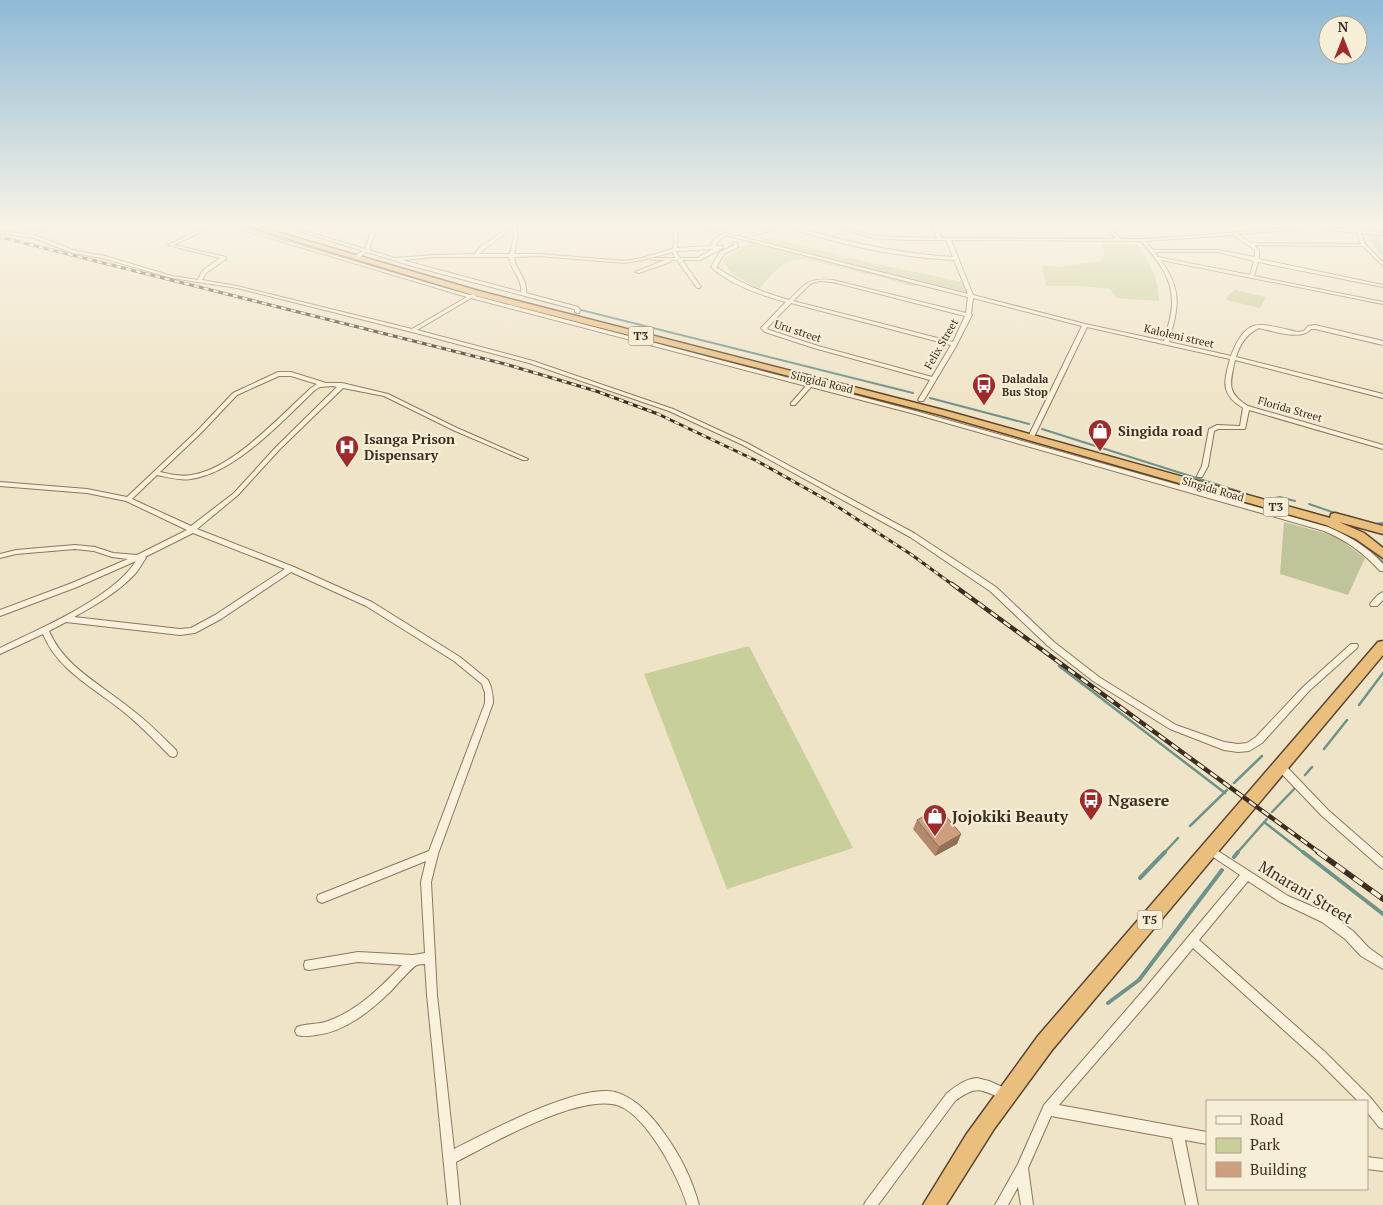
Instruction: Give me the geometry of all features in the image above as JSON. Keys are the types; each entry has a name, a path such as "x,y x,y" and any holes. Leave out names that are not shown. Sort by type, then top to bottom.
{"highway":[{"name":"Singida Road","path":"445,283 474,294 812,382 1200,476 1383,532"},
{"name":"Singida Road","path":"463,283 921,400 1330,522 1360,536 1383,554"},
{"path":"1383,532 1378,539 1378,544 1383,554"},
{"name":"T5","path":"934,1205 975,1136 1045,1043 1383,646"}],"street":[{"path":"217,283 412,330 532,362 671,410 745,444 912,535 993,589 1051,644 1096,679 1173,727 1199,739 1224,746 1249,747 1259,740 1306,689 1354,646"},
{"path":"436,283 474,294"},
{"path":"484,283 576,308 577,312"},
{"path":"523,294 524,283"},
{"path":"697,283 699,287"},
{"path":"742,283 768,296 954,344"},
{"name":"Uru street","path":"808,283 766,325 764,328 767,331 816,347 933,379"},
{"name":"Uru street","path":"836,283 969,315"},
{"name":"Kaloleni street","path":"922,283 1086,325 1232,358 1383,396"},
{"name":"Felix Street","path":"921,400 969,315 972,304 966,283"},
{"path":"1166,344 1175,302 1170,283"},
{"path":"1287,283 1383,303"},
{"path":"1370,283 1383,286"},
{"path":"412,330 474,294"},
{"path":"1032,434 1086,325"},
{"path":"1232,358 1243,336 1258,326 1298,334 1306,332 1310,327 1315,327 1383,343"},
{"name":"Florida Street","path":"1232,358 1228,390 1235,400 1246,407 1383,447"},
{"path":"128,499 199,432 235,394 278,374 291,374 324,384 386,395 455,429 526,459"},
{"path":"793,404 812,382 1326,529 1345,536 1370,553 1383,569"},
{"path":"155,473 192,477 223,467 313,389 324,384"},
{"path":"0,613 47,597 142,558 192,530 236,494 278,448 342,386"},
{"path":"1200,476 1204,466 1211,430 1216,428 1243,428 1246,407"},
{"path":"0,484 87,491 128,499 192,530 291,569 369,604 457,659 485,682 489,693 489,703 433,854 426,882 432,995 454,1205"},
{"path":"0,556 22,551 75,547 95,549 112,555 142,558"},
{"path":"0,651 67,619 131,575 139,566 142,558"},
{"path":"67,619 180,632 192,631 218,617 291,569"},
{"path":"1374,604 1383,596"},
{"path":"45,630 50,644 65,662 141,722 172,754"},
{"path":"1281,766 1325,813 1383,864"},
{"name":"Mnarani Street","path":"1210,850 1284,899 1326,918 1349,935 1365,952 1383,964"},
{"path":"322,898 433,854"},
{"path":"1001,1205 1022,1168 1048,1109 1247,874"},
{"path":"1192,940 1322,1056 1364,1100"},
{"path":"309,965 358,957 414,960 430,958"},
{"path":"301,1031 325,1028 347,1019 393,983 414,960"},
{"path":"870,1205 950,1097 965,1085 974,1084 984,1084 1005,1094"},
{"path":"450,1158 515,1125 589,1098 612,1098 633,1106 652,1125 682,1172 693,1205"},
{"path":"1368,1104 1383,1123"},
{"path":"1048,1109 1206,1138"},
{"path":"1177,1133 1192,1205"},
{"path":"1368,1162 1383,1165"},
{"path":"1022,1168 1027,1205"}],"green space":[{"path":"749,283 764,283 759,289"},
{"path":"902,283 963,283 968,297 920,286"},
{"path":"1045,283 1156,283 1159,301 1117,298 1110,289 1082,286 1046,286"},
{"path":"1235,290 1266,297 1260,308 1226,300 1228,295"},
{"path":"1284,522 1335,536 1365,558 1348,595 1280,574"},
{"path":"749,646 853,848 727,889 644,674"}],"building":[{"path":"939,808 961,834 939,847 917,820"}],"waterway":[{"path":"525,296 555,304"},
{"path":"577,309 913,393"},
{"path":"582,323 613,331"},
{"path":"930,398 1029,424"},
{"path":"977,425 1289,516"},
{"path":"1042,429 1247,494"},
{"path":"1270,499 1280,497 1295,501"},
{"path":"1309,504 1338,514"},
{"path":"1374,524 1383,523"},
{"path":"1330,528 1354,538 1383,562"},
{"path":"1059,666 1224,793"},
{"path":"1359,705 1383,673"},
{"path":"1324,749 1347,720"},
{"path":"1234,783 1262,756"},
{"path":"1305,775 1312,767"},
{"path":"1272,812 1297,786"},
{"path":"1190,826 1224,793"},
{"path":"1264,822 1267,819"},
{"path":"1237,853 1264,822"},
{"path":"1264,822 1304,853"},
{"path":"1164,853 1178,838"},
{"path":"1140,878 1165,852"},
{"path":"1234,857 1238,852"},
{"path":"1303,852 1383,914"},
{"path":"1108,1003 1139,980 1222,870"}],"railway":[{"path":"184,283 505,364 596,391 658,414 757,461 832,503 912,555 953,585"},
{"path":"952,584 1320,853"},
{"path":"1318,852 1383,899"}],"place":[{"name":"Daladala Bus Stop","path":"984,406"},
{"name":"Singida road","path":"1100,452"},
{"name":"Isanga Prison Dispensary","path":"347,468"},
{"name":"Ngasere","path":"1091,821"},
{"name":"Jojokiki Beauty","path":"935,837"}]}
